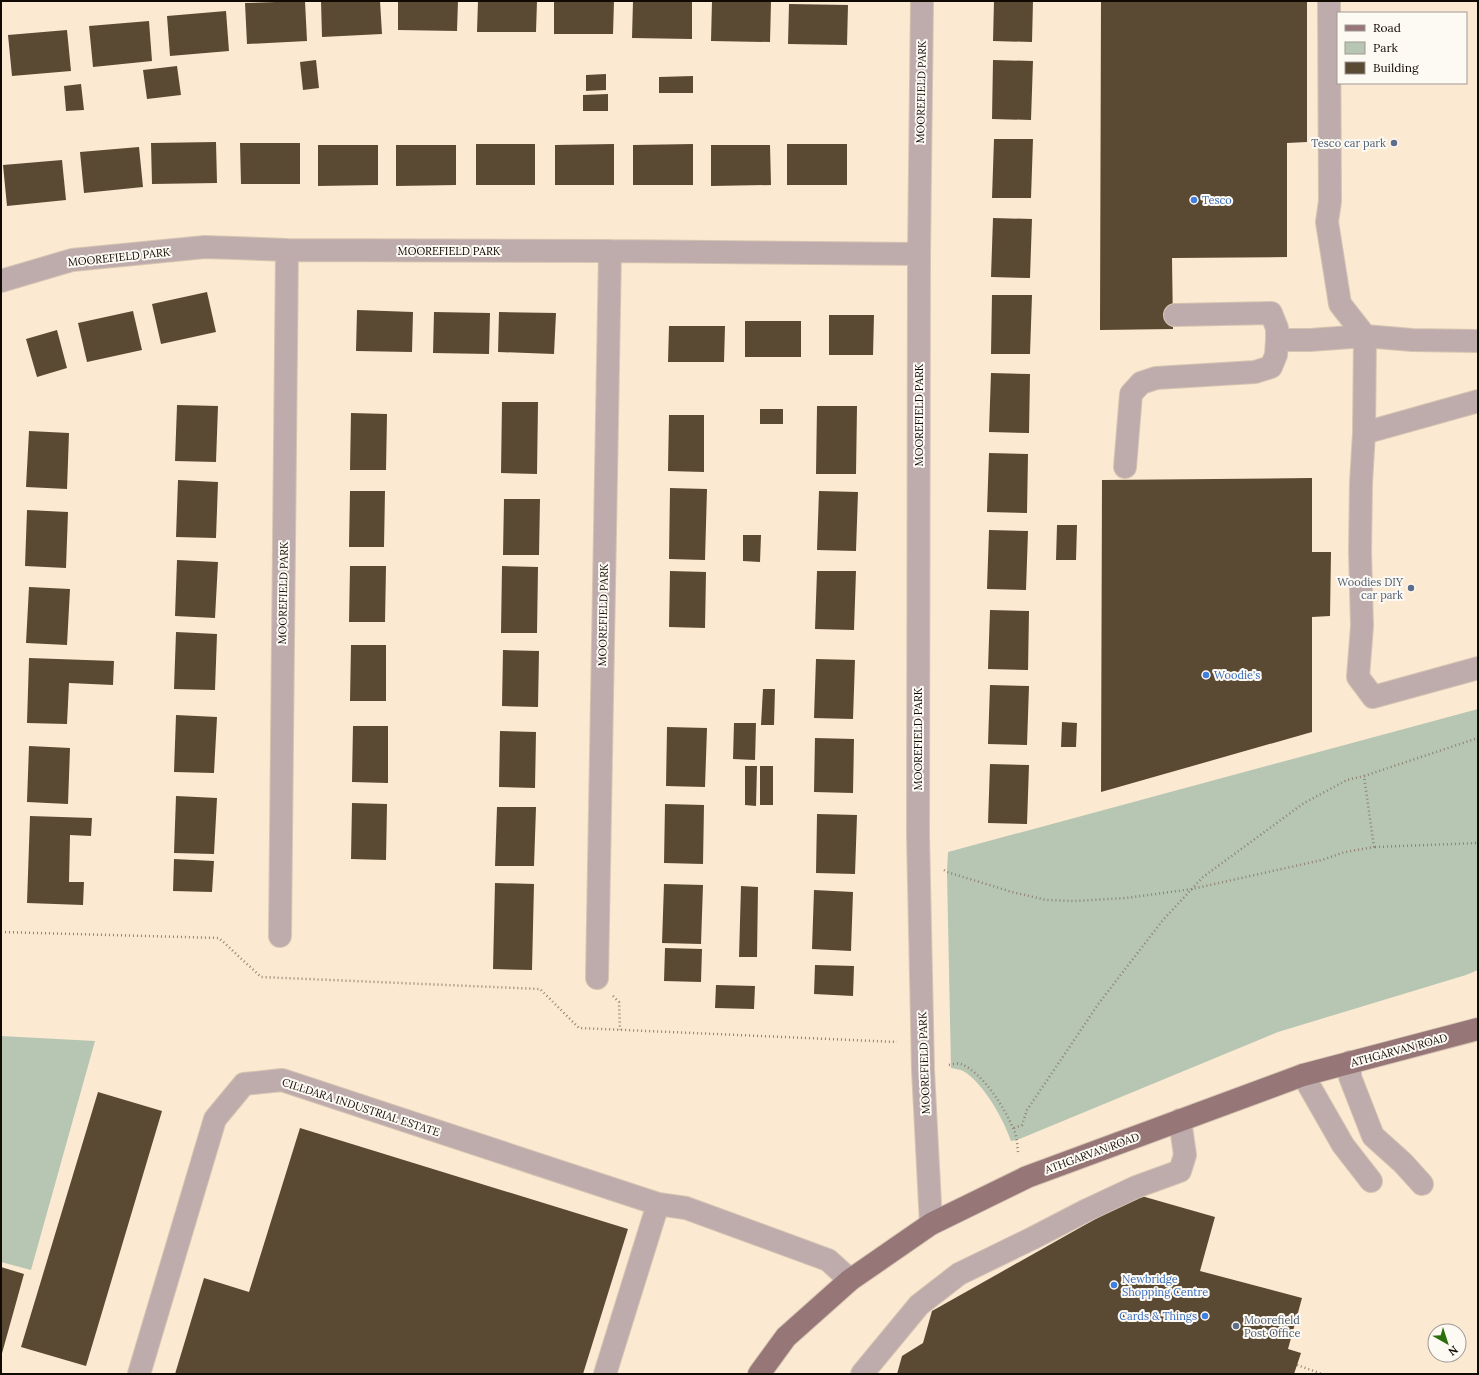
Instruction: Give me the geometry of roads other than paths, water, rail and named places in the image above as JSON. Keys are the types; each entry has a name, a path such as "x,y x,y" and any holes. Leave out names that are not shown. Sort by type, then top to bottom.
{"main road":[{"name":"ATHGARVAN ROAD","path":"759,1374 786,1337 850,1280 931,1224 1027,1177 1303,1075 1478,1029"}],"street":[{"name":"MOOREFIELD PARK","path":"922,1 919,254 918,866 923,1070 931,1224"},
{"path":"1329,1 1330,201 1327,222 1340,304 1365,336 1364,433 1361,483 1360,552 1362,626 1358,677 1373,697 1478,668"},
{"name":"MOOREFIELD PARK","path":"1,281 72,260 205,247 287,250 919,254"},
{"name":"MOOREFIELD PARK","path":"280,936 287,250"},
{"name":"MOOREFIELD PARK","path":"597,978 610,251"},
{"path":"1126,467 1131,394 1141,383 1156,378 1261,371 1271,367 1276,355 1277,328 1271,313 1175,315"},
{"path":"1277,340 1310,340 1365,336 1412,340 1478,341"},
{"path":"1364,433 1478,401"},
{"path":"1350,1062 1350,1077 1373,1136 1403,1163 1422,1184"},
{"path":"1303,1075 1343,1145 1371,1181"},
{"name":"CILLDARA INDUSTRIAL ESTATE","path":"139,1374 215,1119 244,1084 282,1080 658,1204 686,1208 828,1260 850,1280"},
{"path":"862,1374 919,1305 960,1274 1108,1200 1136,1187 1180,1171 1185,1155 1180,1120"},
{"path":"605,1374 658,1204"}],"place":[{"name":"Tesco car park","path":"1394,143"},
{"name":"Tesco","path":"1194,200"},
{"name":"Woodies DIY car park","path":"1411,588"},
{"name":"Woodie's","path":"1206,675"},
{"name":"Newbridge Shopping Centre","path":"1114,1285"},
{"name":"Cards & Things","path":"1205,1316"},
{"name":"Moorefield Post Office","path":"1236,1326"}]}
